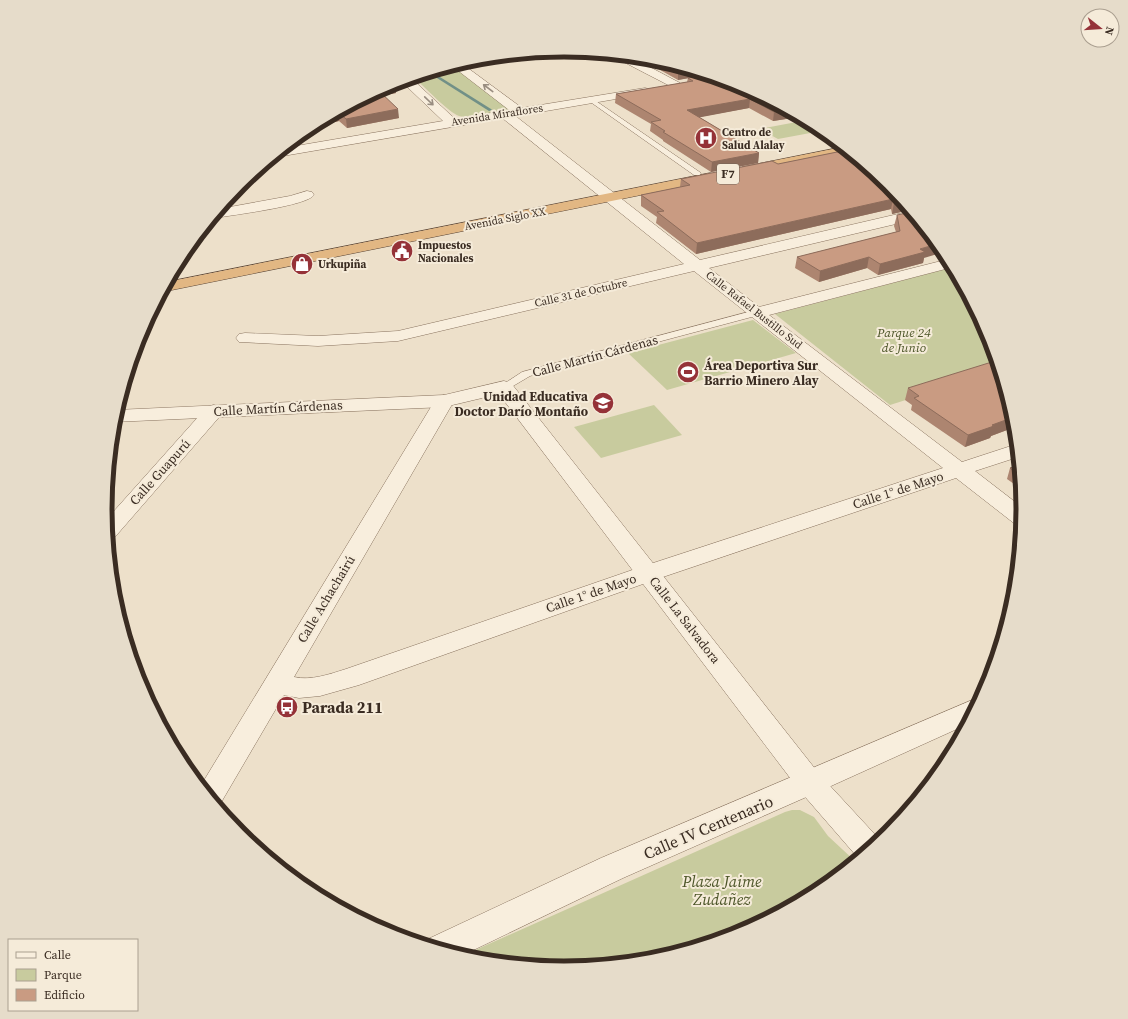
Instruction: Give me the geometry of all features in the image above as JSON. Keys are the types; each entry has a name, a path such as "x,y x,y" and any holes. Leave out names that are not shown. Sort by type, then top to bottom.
{"highway":[{"name":"Avenida Siglo XX","path":"170,287 727,170 832,146"},
{"name":"Avenida Siglo XX","path":"176,277 605,195 697,173 727,170 839,151"}],"street":[{"path":"633,63 676,85"},
{"path":"462,69 519,112"},
{"name":"Avenida Miraflores","path":"289,151 690,83"},
{"path":"410,84 452,123"},
{"name":"Calle Rafael Bustillo Sud","path":"505,114 605,195 1016,514"},
{"path":"223,213 293,200 307,195"},
{"name":"Calle 31 de Octubre","path":"245,338 318,341 398,336 908,216"},
{"name":"Calle Martín Cárdenas","path":"756,312 944,265"},
{"name":"Calle Martín Cárdenas","path":"121,416 444,401 504,387"},
{"name":"Calle La Salvadora","path":"504,387 810,783 866,846"},
{"name":"Calle Achachairú","path":"211,793 444,401"},
{"name":"Calle Guapurú","path":"112,526 214,411"},
{"name":"Calle 1° de Mayo","path":"276,683 299,688 320,686 350,678 649,573 1013,452"},
{"name":"Calle IV Centenario","path":"447,947 612,868 810,783 969,712"}],"lane":[{"path":"591,100 697,173"},
{"name":"Calle Martín Cárdenas","path":"504,387 526,374 756,312"}],"green space":[{"path":"459,70 513,111 478,117 465,117 454,114 418,81"},
{"path":"797,122 814,132 778,139 759,129"},
{"name":"Parque 24 de Junio","path":"947,269 970,309 982,336 994,372 890,405 775,314"},
{"name":"Área Deportiva Sur Barrio Minero Alay","path":"753,320 796,353 667,390 628,353"},
{"path":"654,405 682,435 601,458 574,427"},
{"name":"Plaza Jaime Zudañez","path":"800,810 814,817 828,836 852,858 815,886 764,915 737,928 681,947 623,958 594,961 534,961 471,952 785,812"}],"building":[{"path":"696,77 737,91 778,111 774,112 750,99 687,110 759,153 712,162 663,132 665,131 651,122 661,120 616,94 693,81 688,78"},
{"path":"383,95 398,109 346,119 342,116"},
{"path":"840,151 862,169 893,199 697,243 657,212 664,211 641,195 690,185 681,179 772,161 778,164"},
{"path":"906,213 923,234 931,246 920,249 925,252 880,264 869,257 820,271 797,257 900,231 897,215"},
{"path":"991,362 1008,419 968,435 914,398 919,396 908,388"},
{"path":"1015,466 1015,472 1010,468"}],"waterway":[{"path":"436,76 490,110"}],"place":[{"name":"Centro de Salud Alalay","path":"706,138"},
{"name":"Impuestos Nacionales","path":"402,251"},
{"name":"Urkupiña","path":"302,264"},
{"name":"Área Deportiva Sur Barrio Minero Alay","path":"688,372"},
{"name":"Unidad Educativa Doctor Darío Montaño","path":"603,403"},
{"name":"Parada 211","path":"287,707"}]}
